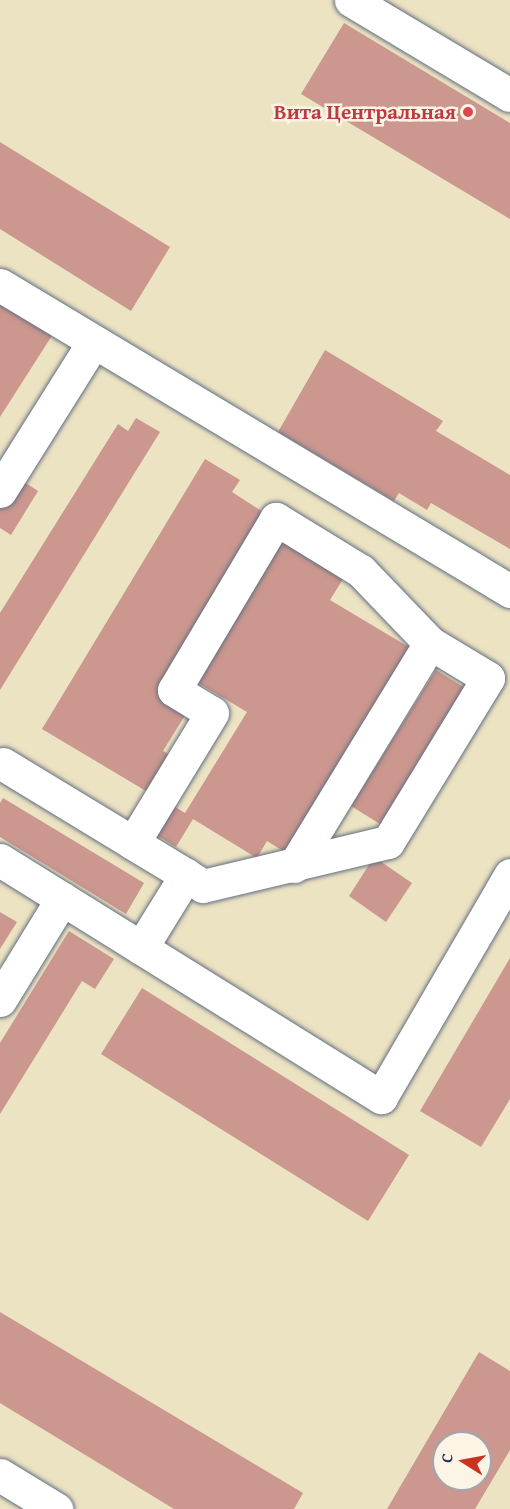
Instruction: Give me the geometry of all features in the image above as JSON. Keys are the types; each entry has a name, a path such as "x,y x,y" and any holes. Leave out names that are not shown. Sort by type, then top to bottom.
{"street":[{"path":"351,0 510,95"},
{"path":"0,285 93,343 510,591"},
{"path":"0,490 93,343"},
{"path":"3,764 202,886 388,842 488,678 430,643 361,572 276,519 174,690 212,713 133,843"},
{"path":"294,866 430,643"},
{"path":"0,860 381,1097 510,875"},
{"path":"141,948 186,875"},
{"path":"0,1000 62,899"},
{"path":"0,1475 56,1509"}],"building":[{"path":"344,23 510,123 510,219 301,94"},
{"path":"0,142 170,247 131,311 0,229"},
{"path":"0,300 53,334 0,417"},
{"path":"325,350 443,421 436,431 510,475 510,549 431,503 427,510 399,493 394,501 278,432"},
{"path":"136,418 160,432 0,690 0,613 118,424 128,431"},
{"path":"205,459 240,480 232,492 266,514 158,695 187,712 163,751 173,757 151,794 42,729"},
{"path":"0,466 38,491 11,535 0,528"},
{"path":"282,542 343,579 330,600 412,649 288,854 267,841 257,858 193,819 176,847 155,834 172,805 185,813 247,712 198,683"},
{"path":"436,670 465,688 380,824 351,806"},
{"path":"3,798 144,883 126,914 0,837 0,803"},
{"path":"374,857 412,883 386,922 349,896"},
{"path":"0,912 17,922 0,949"},
{"path":"69,931 114,959 95,989 82,981 0,1114 0,1043"},
{"path":"510,958 510,1099 481,1147 420,1111"},
{"path":"142,988 409,1155 368,1221 101,1054"},
{"path":"0,1312 303,1493 294,1509 174,1509 0,1403"},
{"path":"479,1352 510,1371 510,1450 492,1480 492,1431 433,1431"},
{"path":"432,1432 432,1491 486,1491 475,1509 387,1509"}],"place":[{"name":"Вита Центральная","path":"468,112"}]}
